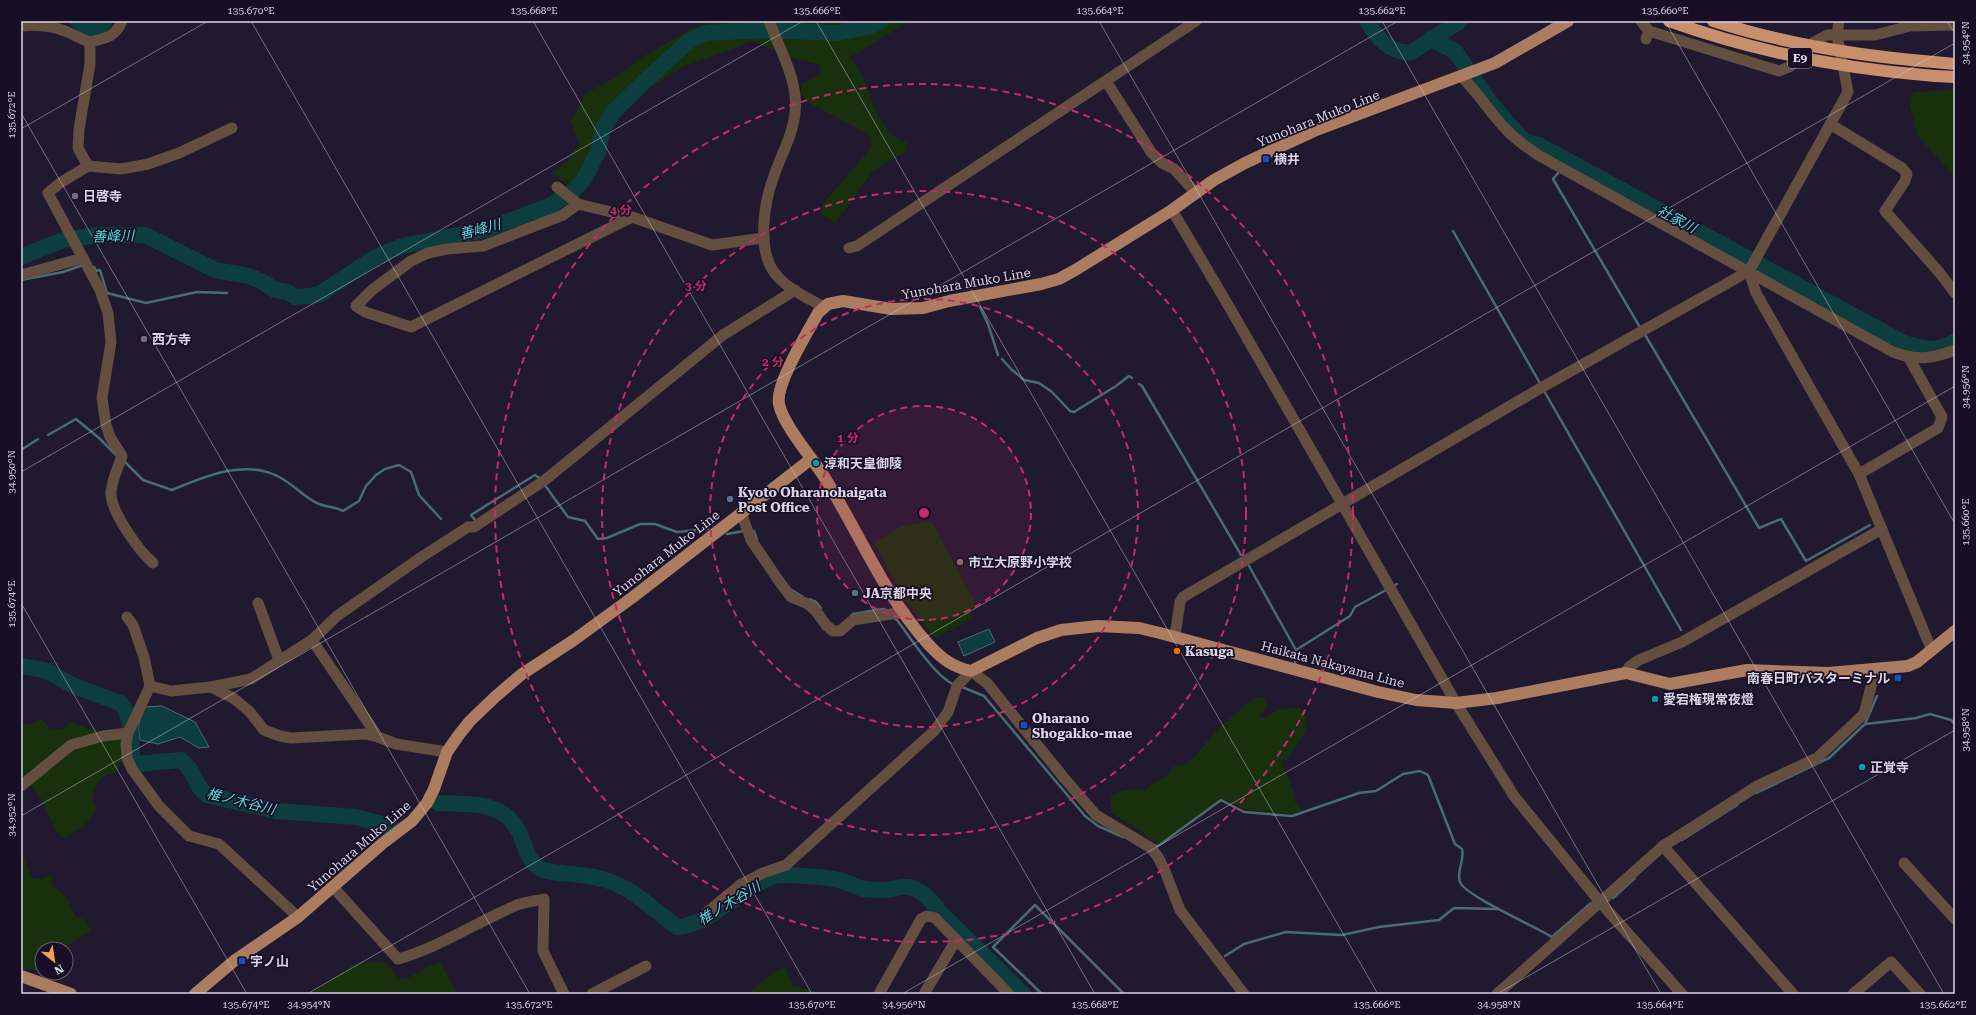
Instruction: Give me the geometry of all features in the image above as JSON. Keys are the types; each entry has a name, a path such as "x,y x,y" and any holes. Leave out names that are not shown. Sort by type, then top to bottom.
{"highway":[{"name":"E9","path":"1669,21 1734,42 1817,62 1882,71 1955,77"},
{"name":"E9","path":"1713,21 1817,48 1855,54 1955,64"}],"main road":[{"name":"Yunohara Muko Line","path":"824,307 837,302 851,301 891,309 912,310 1059,279 1077,270 1172,210 1214,180 1279,146 1314,131 1462,77 1496,63 1568,21"},
{"path":"824,307 818,313 790,367 779,394 779,403 782,413 811,459 819,468 887,585 920,635 944,660 959,668 972,671"},
{"name":"Yunohara Muko Line","path":"195,994 238,957 298,917 383,843 412,821 422,811 434,790 447,752 470,721 522,674 574,640 811,459"},
{"name":"Haikata Nakayama Line","path":"972,671 1037,638 1079,627 1114,626 1139,628 1176,636 1378,692 1416,700 1456,703 1497,698 1626,673 1670,684 1747,670 1828,673 1878,669 1913,664 1955,631"},
{"path":"21,976 71,994"}],"street":[{"path":"21,26 39,25 61,29 79,39 90,42 106,39 118,31 122,21"},
{"path":"769,21 793,81 796,97 796,112 786,148 775,173 768,195 765,210 764,238 767,259 778,277 795,290 824,307"},
{"path":"848,248 857,246 1196,21"},
{"path":"1641,21 1648,35 1779,71 1789,67 1797,61 1814,42 1826,35 1876,35 1910,26 1955,25"},
{"path":"1176,636 1180,602 1183,597 1539,389 1749,271 1848,92 1836,35 1839,21"},
{"path":"88,166 78,148 79,129 90,64 90,42"},
{"path":"1462,77 1475,90 1511,135 1538,155 1893,352 1909,358 1929,357 1955,350"},
{"path":"1106,81 1151,152 1162,163 1174,169 1196,193"},
{"path":"1830,124 1902,168 1907,174 1905,181 1884,211 1939,272 1955,293"},
{"path":"153,563 142,554 112,501 112,486 121,459 106,425 102,398 111,342 108,313 100,290 48,193 60,183 88,166 121,169 148,164 179,153 232,128"},
{"path":"557,187 575,202 632,218 712,245 764,238"},
{"path":"575,202 563,215 483,246 447,249 422,256 411,261 372,290 356,306 365,312 411,327 632,218"},
{"path":"1172,210 1456,703 1514,796 1600,902 1682,994"},
{"path":"21,275 82,256"},
{"path":"1749,271 1756,293 1859,474 1932,650"},
{"path":"150,686 171,691 211,687 251,678 312,640 337,616 420,558 468,527 474,527 542,482 723,335 795,290"},
{"path":"1859,474 1938,428 1942,421 1942,417 1909,358"},
{"path":"741,512 751,540 791,597 808,604 833,631 840,631 853,620 904,612"},
{"path":"1626,673 1629,667 1639,660 1682,642 1882,529"},
{"path":"258,603 279,660"},
{"path":"127,617 133,625 144,657 150,686 130,729 127,758 132,769 159,806 189,836 219,844 298,917"},
{"path":"312,640 378,736"},
{"path":"1497,994 1664,846 1759,785 1817,758 1864,714 1874,675 1878,669"},
{"path":"704,914 740,885 763,873 786,865 928,736 948,712 956,686 972,671 987,683 1096,815 1151,848 1158,857 1165,871 1180,910 1244,994"},
{"path":"211,687 233,698 249,711 264,730 280,736 291,738 365,734 378,736 396,744 447,752"},
{"path":"21,786 71,745 130,729"},
{"path":"1664,846 1793,994"},
{"path":"1904,863 1955,919"},
{"path":"333,887 398,959 423,950 518,905 544,898 543,951 564,994"},
{"path":"879,994 921,919 927,916 935,918 1009,994"},
{"path":"929,992 956,940"},
{"path":"1853,994 1891,962 1920,994"},
{"path":"592,994 646,966"}],"shaded area":[{"path":"722,21 910,21 851,57 866,84 875,109 890,134 907,143 908,150 873,171 835,223 822,215 822,205 871,148 870,138 863,131 809,103 801,94 801,84 821,75 820,65 789,57 753,41 683,67 641,93 614,105 593,144 580,178 566,183 552,173 568,160 579,145 571,120 586,93 613,79 641,58 694,27"},
{"path":"1955,90 1955,177 1917,135 1909,100 1914,92"},
{"path":"931,521 977,606 970,611 972,619 935,638 908,604 874,543 902,526"},
{"path":"989,629 995,642 964,656 958,642"},
{"path":"1259,697 1264,697 1267,707 1260,714 1261,719 1281,709 1298,707 1303,710 1307,719 1305,732 1296,747 1282,763 1292,788 1294,800 1302,810 1293,814 1246,810 1222,798 1158,844 1130,824 1111,813 1111,795 1132,789 1145,791 1152,784 1165,777 1173,767 1189,763 1218,729 1249,702"},
{"path":"162,706 195,722 209,747 199,748 180,737 158,744 140,740 138,726 145,707"},
{"path":"41,718 51,730 64,728 70,722 92,730 124,734 123,758 116,773 105,776 99,781 92,800 96,808 94,813 84,825 65,839 57,833 42,800 29,784 21,779 21,724 31,724"},
{"path":"21,853 33,879 41,879 49,875 52,877 52,885 67,898 76,917 86,921 90,931 74,941 34,941 34,970 21,969"},
{"path":"369,962 386,963 399,978 406,979 429,966 440,962 457,994 310,994 355,964"},
{"path":"786,967 792,986 827,994 752,994 752,990 775,971"}],"waterway":[{"path":"78,21 91,31 97,30 104,21"},
{"name":"善峰川","path":"21,257 63,240 98,235 145,235 215,270 249,276 263,282 275,290 287,292 295,297 318,295 374,258 402,246 485,230 549,206 571,193 584,179 598,152 602,130 614,111 690,40 706,33 763,30 837,33 868,27 881,21"},
{"name":"善峰川","path":"1367,21 1385,44 1398,51 1405,52 1412,52 1460,21"},
{"name":"社家川","path":"1430,39 1455,51 1489,101 1526,142 1539,145 1904,343 1930,349 1942,347 1955,341"},
{"path":"1560,171 1553,179 1641,329"},
{"path":"1453,231 1541,385"},
{"path":"21,280 63,272 83,265"},
{"path":"94,267 96,271 100,270 107,293 146,303 197,292 227,293"},
{"path":"980,307 988,324 998,355"},
{"path":"1644,333 1759,528 1781,519 1806,561 1870,525"},
{"path":"1002,359 1024,380 1039,383 1052,392 1070,411 1074,412 1116,386 1129,376 1132,378"},
{"path":"1139,384 1142,386 1241,555"},
{"path":"1543,389 1681,630"},
{"path":"48,435 76,419 99,438 119,458"},
{"path":"21,450 38,439"},
{"path":"123,460 143,480 172,490 198,479 226,471 254,469 268,472 286,481 314,502 343,511 359,501 366,486 376,475 385,469 399,465 411,472 419,495 441,519"},
{"path":"475,520 471,515 535,475 542,480"},
{"path":"544,484 568,517 585,521 598,539 607,538 640,524 655,524 677,532 708,529"},
{"path":"727,534 744,531"},
{"path":"751,531 754,531 757,540"},
{"path":"1249,566 1296,650 1295,663"},
{"path":"1392,587 1397,584"},
{"path":"790,589 803,597"},
{"path":"1296,650 1350,616 1355,607 1388,589"},
{"path":"810,599 816,602 821,608"},
{"path":"851,616 853,614 883,609 886,610"},
{"path":"892,617 897,620 932,666 948,681 955,685"},
{"name":"椎ノ木谷川","path":"21,666 45,670 74,686 120,703 127,714 131,738 132,759 136,764 181,760 186,764 199,787 207,795 276,811 356,817 392,827"},
{"path":"962,687 984,696 1085,816 1098,826 1123,837"},
{"path":"1756,793 1829,758 1865,724 1877,696"},
{"path":"1866,724 1916,718 1930,714 1951,720 1955,724"},
{"path":"1153,845 1158,846 1221,800 1244,812 1292,816 1359,793 1376,791 1403,774 1420,771 1428,775 1455,844 1462,849 1463,853 1459,878 1464,888 1474,895 1552,937 1591,903"},
{"name":"椎ノ木谷川","path":"438,803 478,805 500,812 509,818 517,828 529,857 537,867 550,872 583,875 609,881 636,895 677,927 689,925 713,914 748,889 760,882 778,876 805,876 832,879 843,881 868,890 884,890 903,887 912,888 921,892 929,899 942,914 1023,994"},
{"path":"1682,840 1737,805"},
{"path":"1613,898 1635,878"},
{"path":"1042,994 993,947 1035,905 1124,994"},
{"path":"1225,956 1244,944 1286,932 1342,935 1379,927 1439,920 1454,908 1498,909"}],"place":[{"name":"横井","path":"1266,159"},
{"name":"日啓寺","path":"75,196"},
{"name":"西方寺","path":"144,339"},
{"name":"淳和天皇御陵","path":"816,463"},
{"name":"Kyoto Oharanohaigata Post Office","path":"730,499"},
{"name":"市立大原野小学校","path":"960,562"},
{"name":"JA京都中央","path":"855,593"},
{"name":"Kasuga","path":"1177,651"},
{"name":"南春日町バスターミナル","path":"1898,678"},
{"name":"愛宕権現常夜燈","path":"1655,699"},
{"name":"Oharano Shogakko-mae","path":"1024,725"},
{"name":"正覚寺","path":"1862,767"},
{"name":"宇ノ山","path":"242,961"}]}
